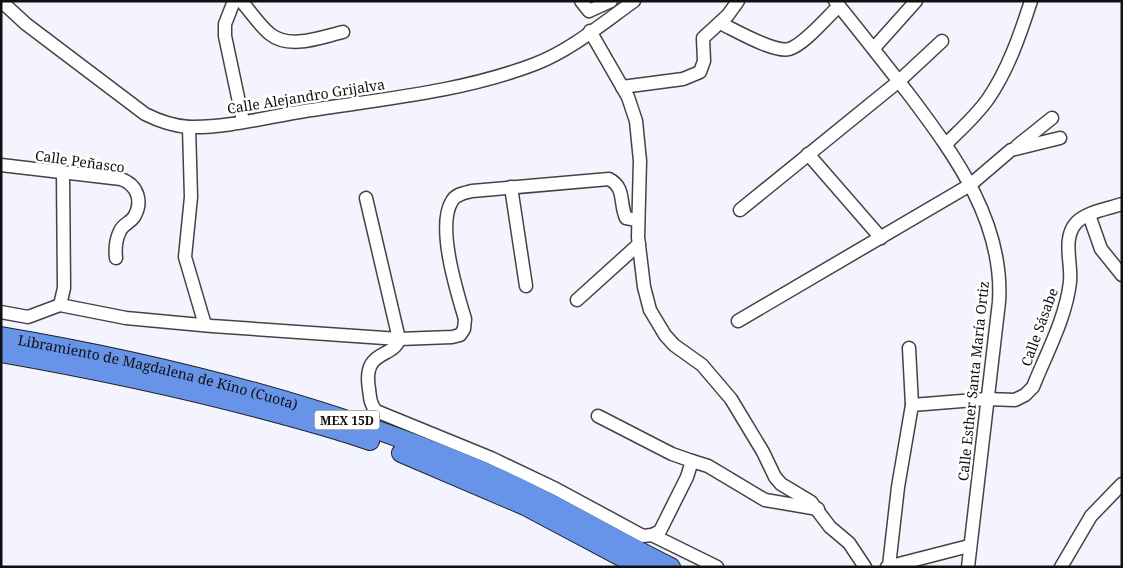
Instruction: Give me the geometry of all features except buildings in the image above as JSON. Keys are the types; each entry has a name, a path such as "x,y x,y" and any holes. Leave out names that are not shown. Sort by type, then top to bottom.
{"highway":[{"name":"Libramiento de Magdalena de Kino (Cuota)","path":"1,336 147,363 276,396 349,420 499,478 671,567"},
{"name":"Libramiento de Magdalena de Kino (Cuota)","path":"1,352 194,391 340,430 394,450 525,506 640,567"}],"street":[{"name":"Calle Alejandro Grijalva","path":"1,1 26,24 145,114 160,121 190,127 243,121 467,84 536,64 555,55 634,1"},
{"path":"234,1 224,24 243,121"},
{"path":"242,1 268,33 276,38 302,41 343,32"},
{"path":"581,1 589,11 611,1"},
{"path":"622,87 683,79 700,72 704,61 704,38 720,23 738,1"},
{"path":"874,48 916,1"},
{"path":"946,144 978,111 996,85 1020,35 1031,1"},
{"name":"Calle Esther Santa María Ortiz","path":"720,23 774,47 787,49 800,42 837,3 874,48 946,144 970,184 986,221 1000,274 999,302 986,399 968,567"},
{"path":"590,31 632,108 640,161 637,220 647,300 665,335 702,366 731,399 763,452 775,477 818,509 830,527 849,543 865,567"},
{"path":"740,210 899,81 942,41"},
{"path":"738,321 970,184 1052,118"},
{"path":"190,127 191,198 185,257 205,326"},
{"path":"1011,150 1060,138"},
{"path":"808,154 881,238"},
{"name":"Calle Peñasco","path":"1,165 63,174 121,179 134,186 138,194 136,210 133,220 121,228 117,240 116,258"},
{"path":"60,305 64,288 63,174"},
{"path":"1,312 28,317 60,305 126,318 205,326 399,339 452,337 460,334 464,329 465,319 448,247 447,221 449,206 453,199 460,194 603,178 614,182 621,189 626,218 637,220"},
{"path":"511,187 526,286"},
{"path":"366,198 399,339 395,346 377,356 368,371 367,377 371,406 376,411 491,458 556,489 643,536 652,535 660,530 687,477 692,461"},
{"path":"1122,204 1089,215 1101,249 1122,275"},
{"name":"Calle Sásabe","path":"912,405 986,399 1015,400 1026,395 1033,387 1069,290 1070,235 1077,222 1089,215"},
{"path":"577,300 639,244"},
{"path":"909,348 912,405 898,487 888,567 969,546"},
{"path":"598,416 672,454 708,466 765,500 818,509"},
{"path":"1062,567 1091,516 1122,484"},
{"path":"652,535 717,567"}]}
